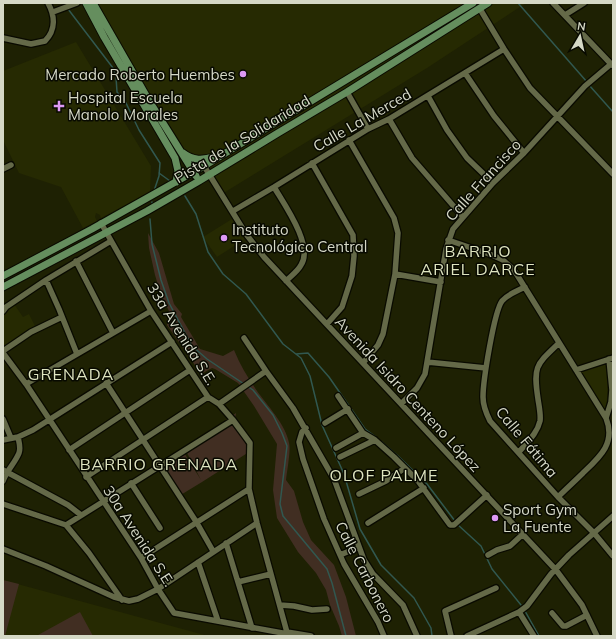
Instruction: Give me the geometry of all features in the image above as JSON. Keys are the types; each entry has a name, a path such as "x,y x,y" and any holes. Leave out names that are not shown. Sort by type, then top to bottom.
{"main road":[{"path":"88,3 97,10"},
{"path":"88,3 104,37 175,158 178,171 176,182"},
{"path":"93,3 199,181"},
{"name":"Pista de la Solidaridad","path":"3,276 194,172 473,3"},
{"name":"Pista de la Solidaridad","path":"3,287 210,175 278,132 347,92 488,3"},
{"path":"178,148 186,156 196,160 222,155"}],"street":[{"path":"3,38 31,44 45,41 52,30 54,20 53,12 48,3"},
{"path":"53,12 77,3"},
{"path":"553,3 612,65"},
{"path":"565,15 584,3"},
{"path":"480,8 504,49 530,88 613,174"},
{"name":"Calle La Merced","path":"233,210 274,187 349,140 428,96 504,49"},
{"name":"Calle Francisco","path":"401,404 417,388 425,374 448,240 453,229 493,183 524,153 556,116 585,86 612,65"},
{"path":"465,73 494,116 524,153"},
{"path":"347,92 368,129"},
{"path":"428,96 447,130 467,158 493,183"},
{"path":"389,119 412,158 463,217"},
{"path":"349,140 394,218 398,233 395,274 383,334 378,345 362,363"},
{"path":"312,163 353,235 354,256 352,276 342,307 326,324"},
{"path":"3,169 11,165"},
{"name":"Avenida Isidro Centeno López","path":"204,166 233,210 246,234 264,257 556,570 582,605 596,636"},
{"path":"274,187 299,232 305,249 302,264 286,281"},
{"name":"33a Avenida S.E.","path":"101,224 151,312 190,370 208,396 219,404 250,443 249,489 288,634"},
{"path":"448,240 492,255 503,260 514,270 609,424 610,434 602,455 558,497"},
{"path":"3,311 6,307 46,280 111,241"},
{"path":"76,261 113,334"},
{"path":"395,274 441,282"},
{"path":"46,280 77,354"},
{"name":"Calle Fátima","path":"525,287 511,294 502,302 497,311 486,368 483,398 484,409 490,421 558,497 594,533 613,556"},
{"path":"26,384 151,312"},
{"path":"3,352 31,332 62,316"},
{"path":"244,338 306,428 334,479 364,560 373,574 403,605 417,636"},
{"path":"3,440 18,437 33,430 172,342"},
{"path":"519,452 536,432 540,420 536,384 537,367 541,360 559,343"},
{"name":"30a Avenida S.E.","path":"3,352 26,384 86,477 141,558 158,589 174,613 218,621"},
{"path":"576,370 611,358 612,390 611,402 606,418"},
{"path":"427,362 486,368"},
{"path":"69,450 190,370"},
{"path":"219,404 266,371"},
{"path":"106,383 197,523 213,552"},
{"path":"86,477 208,396"},
{"path":"338,396 363,433 375,440 405,468 424,488 450,524 456,524 487,495"},
{"path":"325,422 348,410"},
{"path":"3,419 11,438"},
{"path":"66,525 233,420"},
{"name":"Calle Carbonero","path":"306,428 302,432 299,442 303,459 324,519 340,555 378,622 384,636"},
{"path":"336,448 363,433"},
{"path":"3,481 5,470 19,452 20,448 18,437"},
{"path":"340,458 375,440"},
{"path":"359,494 386,481 405,468"},
{"path":"5,470 68,505 81,516"},
{"path":"131,483 160,528"},
{"path":"368,523 424,488"},
{"path":"141,558 249,489"},
{"path":"3,504 66,525 89,553 122,600"},
{"path":"467,636 519,612 526,606 551,574 569,555 613,516"},
{"path":"3,549 122,600 129,601 138,599 158,589 257,523"},
{"path":"488,555 497,550 510,546 523,534"},
{"path":"226,543 252,628"},
{"path":"340,555 359,547"},
{"path":"198,562 218,621 288,634 311,636"},
{"path":"238,582 271,574"},
{"path":"451,636 444,611 496,588"},
{"path":"280,605 312,610 328,609"},
{"path":"519,612 534,636"},
{"path":"552,613 563,626 566,626 587,615"}],"shaded area":[{"name":"Mercado Roberto Huembes","path":"93,3 526,3 427,68 222,194 204,166 194,172"},
{"name":"Hospital Escuela Manolo Morales","path":"76,42 151,166 150,192 101,218 100,215 96,213 95,217 97,221 83,228 61,187 19,173 3,140 3,71"},
{"name":"Instituto Tecnológico Central","path":"232,219 245,239 217,257 203,237"},
{"path":"148,233 159,253 174,304 182,314 181,317 200,349 223,356 234,350 250,381 284,429 289,446 286,480 294,491 303,522 311,540 334,565 346,597 356,636 342,636 326,590 316,573 298,552 277,518 273,490 277,444 254,406 238,383 215,369 212,368 201,374 167,325 169,311 162,298 155,275 149,248"},
{"path":"14,304 23,317 29,314 36,328 4,348 3,315"},
{"path":"609,359 606,418 576,370"},
{"path":"236,413 235,419 249,452 179,496 160,465 183,451 201,480 186,451"},
{"path":"3,580 208,636 3,636"},
{"path":"3,580 19,584 5,636 3,636"},
{"path":"80,612 93,636 38,636 38,635"}],"waterway":[{"path":"518,3 587,82"},
{"path":"68,9 113,68 116,77 117,92 126,103 139,130 160,163 159,176 154,191"},
{"path":"589,85 613,112"},
{"path":"159,173 170,181"},
{"path":"185,196 196,214 208,252 223,274 246,294 283,344 301,358 310,376 322,425 344,474 360,529 381,565 414,598 431,628 432,636"},
{"path":"150,219 152,244 161,280 169,303 192,346 207,359 244,384"},
{"path":"296,354 308,353 329,377 365,429 376,437"},
{"path":"247,386 253,390 273,415 282,433 287,446 280,504 283,516 327,569 346,636"},
{"path":"382,442 427,484 455,521"},
{"path":"457,524 481,546 492,569 521,605"},
{"path":"525,611 539,636"}],"place":[{"name":"Mercado Roberto Huembes","path":"243,74"},
{"name":"Hospital Escuela Manolo Morales","path":"59,106"},
{"name":"Instituto Tecnológico Central","path":"224,238"},
{"name":"Sport Gym La Fuente","path":"495,518"}],"district":[{"name":"BARRIO ARIEL DARCE","path":"478,260"},
{"name":"GRENADA","path":"71,374"},
{"name":"BARRIO GRENADA","path":"159,464"},
{"name":"OLOF PALME","path":"384,475"}]}
